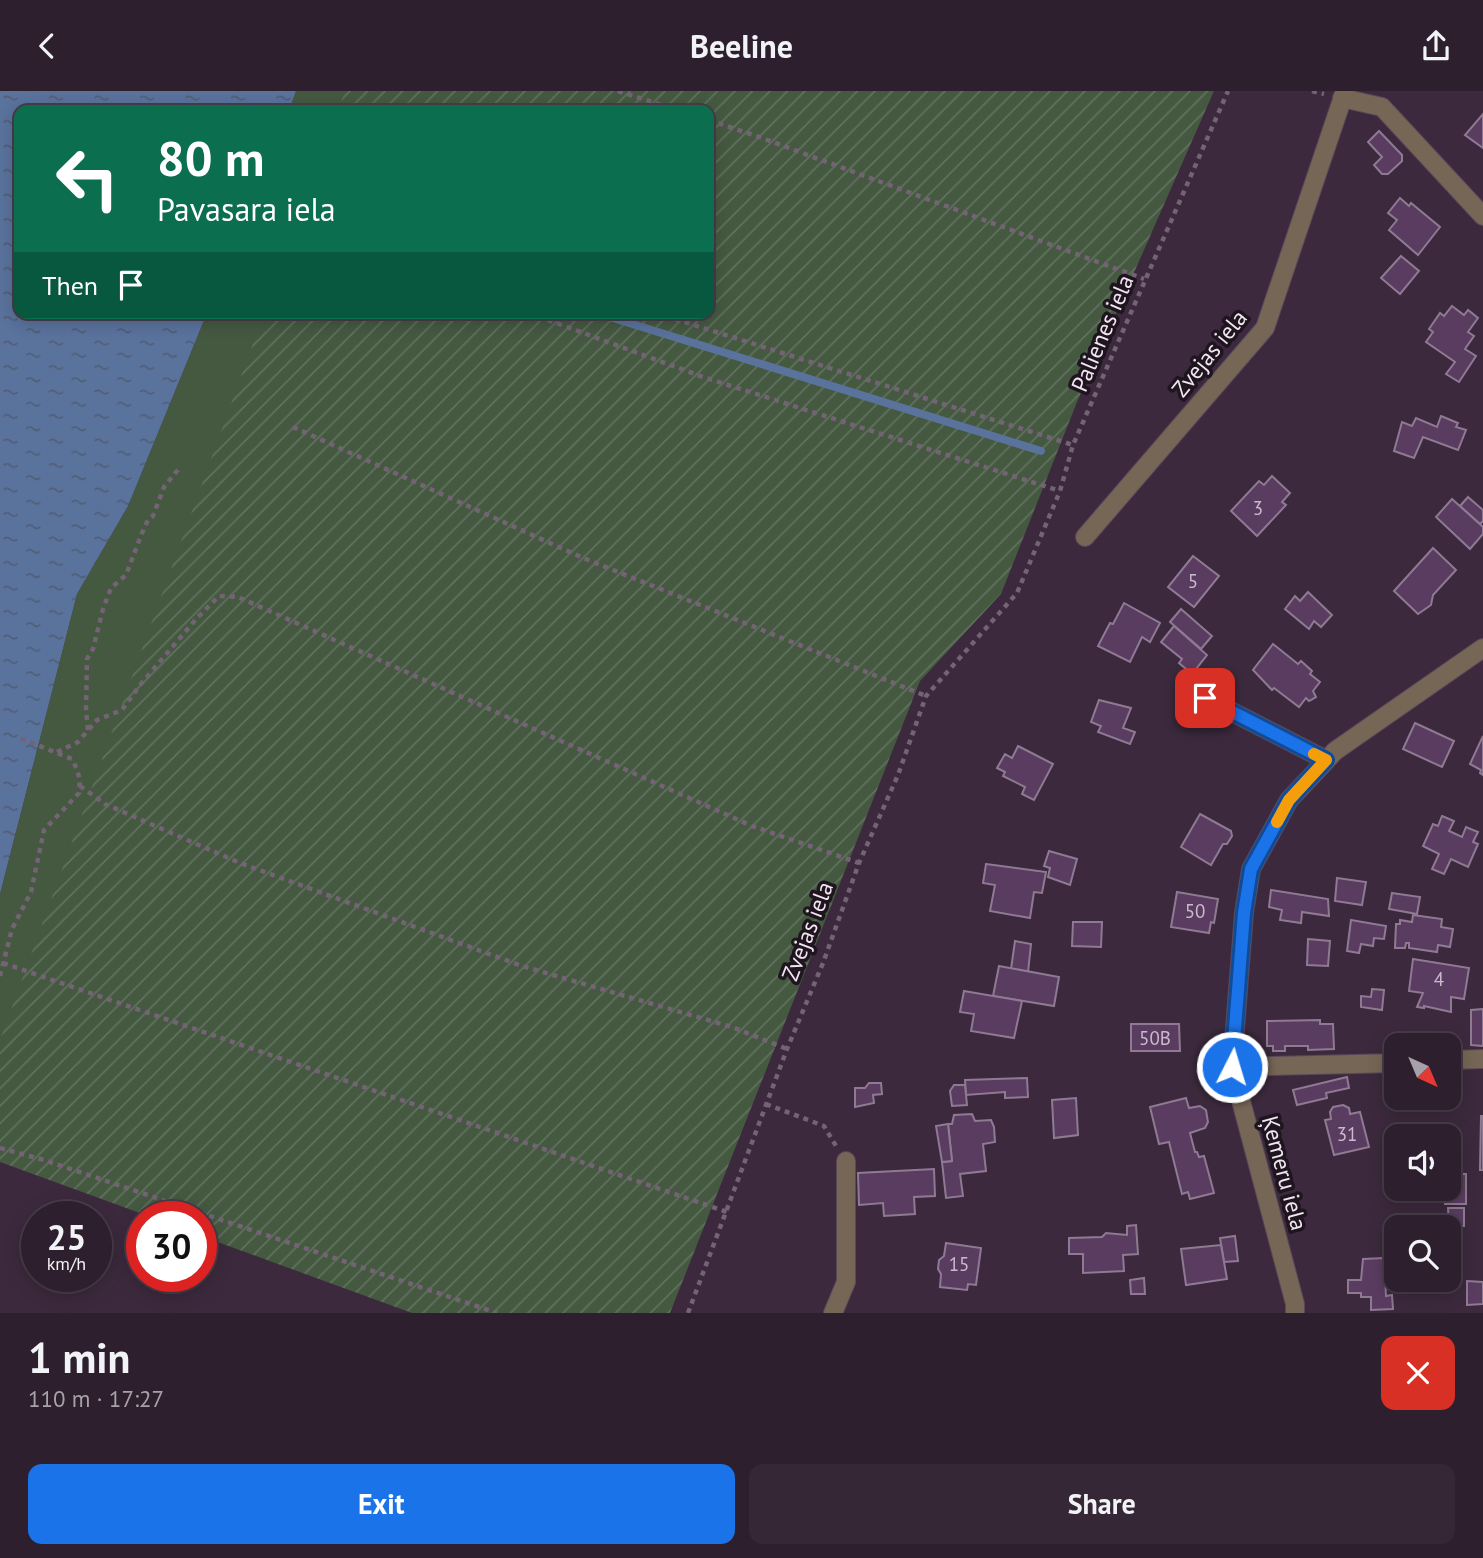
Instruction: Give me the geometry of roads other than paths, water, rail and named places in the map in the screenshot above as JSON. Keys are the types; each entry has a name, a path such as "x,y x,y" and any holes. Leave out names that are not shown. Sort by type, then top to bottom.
{"street":[{"path":"1344,95 1382,107 1483,216"},
{"name":"Zvejas iela","path":"1085,537 1265,328 1344,95"},
{"name":"Ķemeru iela","path":"1295,1313 1295,1304 1232,1067 1244,913 1251,869 1289,800 1335,751 1483,648"},
{"path":"1205,698 1326,760"},
{"path":"1461,1060 1483,1059"},
{"path":"1232,1067 1384,1063"},
{"path":"833,1313 846,1282 846,1161"}],"water":[{"path":"0,91 296,91 291,105 14,105 14,319 205,319 128,506 77,594 0,894"}],"waterway":[{"path":"616,319 1041,451"}]}
